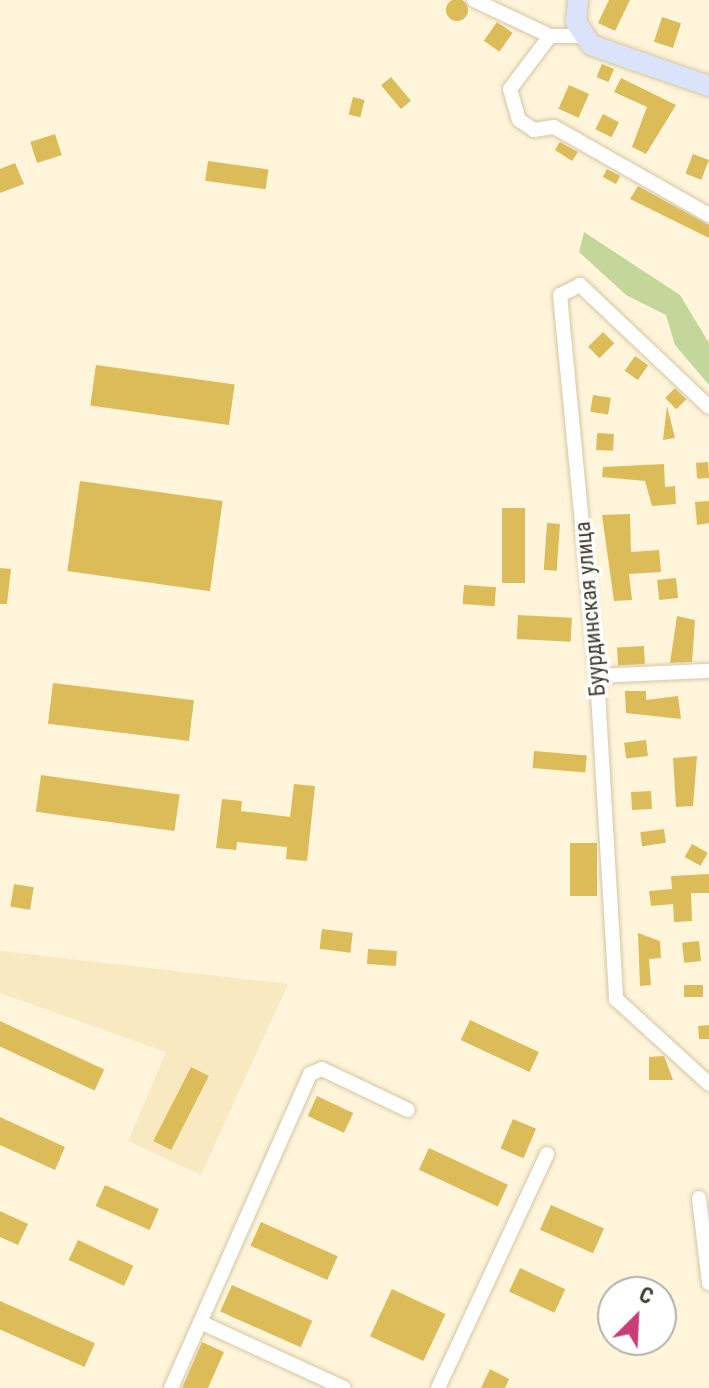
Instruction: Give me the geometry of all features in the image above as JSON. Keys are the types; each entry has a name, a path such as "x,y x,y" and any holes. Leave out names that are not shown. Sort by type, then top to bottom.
{"street":[{"path":"474,0 550,36 580,36 709,86"},
{"path":"578,0 580,36"},
{"path":"550,36 510,89 511,108 534,130 554,127 709,215"},
{"name":"Буурдинская улица","path":"709,407 580,285 560,295 597,676 616,999 709,1084"},
{"path":"597,676 709,671"},
{"path":"171,1388 310,1074 322,1069 408,1110"},
{"path":"438,1388 547,1154"},
{"path":"699,1198 709,1283"},
{"path":"200,1322 344,1388"}],"shaded area":[{"path":"0,951 288,984 201,1175 128,1141 166,1052 0,993"}],"green space":[{"path":"584,232 680,295 709,343 709,385 675,345 666,315 626,295 579,252"}],"building":[{"path":"457,-1 468,10 457,21 446,10"},
{"path":"609,0 630,0 615,31 598,23"},
{"path":"662,17 681,23 673,48 654,42"},
{"path":"497,22 513,33 499,52 484,41"},
{"path":"602,64 614,69 608,82 597,77"},
{"path":"391,77 411,101 401,109 381,85"},
{"path":"621,78 676,105 646,154 632,147 647,107 614,92"},
{"path":"569,85 589,94 579,118 558,109"},
{"path":"353,97 365,100 360,117 349,114"},
{"path":"603,114 619,122 611,137 595,129"},
{"path":"55,134 62,155 37,163 30,142"},
{"path":"560,142 578,152 572,161 555,150"},
{"path":"693,154 709,160 701,180 685,174"},
{"path":"208,161 268,169 266,189 205,181"},
{"path":"15,163 24,184 0,193 0,169"},
{"path":"607,169 620,176 616,184 603,177"},
{"path":"638,186 709,225 709,238 630,199"},
{"path":"603,332 614,343 599,358 588,347"},
{"path":"635,356 648,365 638,380 625,371"},
{"path":"96,365 235,384 229,425 90,406"},
{"path":"675,388 686,399 676,409 665,398"},
{"path":"593,395 611,398 608,415 590,412"},
{"path":"667,406 675,438 663,440"},
{"path":"597,433 614,434 613,451 596,450"},
{"path":"708,462 709,478 697,479 696,463"},
{"path":"664,464 665,487 675,486 676,504 652,506 645,481 602,477 603,467"},
{"path":"80,481 223,501 210,591 67,571"},
{"path":"709,501 709,523 697,525 695,502"},
{"path":"502,508 525,508 525,583 502,583"},
{"path":"630,514 631,552 659,550 661,572 629,574 632,600 614,601 602,515"},
{"path":"547,523 560,524 557,571 544,570"},
{"path":"0,568 11,569 7,604 0,604"},
{"path":"676,578 678,598 659,600 657,580"},
{"path":"464,585 496,587 495,606 463,604"},
{"path":"518,615 572,618 571,642 517,639"},
{"path":"677,616 695,620 692,662 670,663"},
{"path":"644,646 645,664 618,665 617,647"},
{"path":"53,683 194,700 189,741 48,724"},
{"path":"625,691 646,691 646,700 678,696 681,719 626,713"},
{"path":"646,740 648,756 626,759 624,743"},
{"path":"534,751 587,756 585,773 533,768"},
{"path":"697,756 693,806 676,807 673,758"},
{"path":"41,775 180,794 174,831 36,812"},
{"path":"294,784 315,786 307,861 286,859 287,847 237,842 236,850 216,848 222,799 242,801 241,811 290,817"},
{"path":"651,791 652,809 632,810 631,792"},
{"path":"664,829 666,843 642,846 640,832"},
{"path":"570,843 597,843 597,896 570,896"},
{"path":"692,844 708,853 700,866 685,857"},
{"path":"709,874 709,893 691,893 692,921 674,922 673,904 651,906 649,891 672,889 671,876"},
{"path":"14,884 34,887 30,910 10,907"},
{"path":"322,929 353,933 350,953 320,949"},
{"path":"638,933 660,941 661,958 649,959 651,985 640,986"},
{"path":"699,941 701,961 684,963 682,943"},
{"path":"368,949 397,951 396,966 367,964"},
{"path":"684,985 703,985 703,997 684,997"},
{"path":"470,1020 539,1052 530,1072 461,1040"},
{"path":"0,1021 104,1070 95,1090 0,1046"},
{"path":"709,1025 709,1039 699,1039 698,1026"},
{"path":"664,1056 673,1080 649,1080 649,1057"},
{"path":"191,1067 209,1076 171,1150 153,1141"},
{"path":"317,1096 353,1113 344,1133 308,1116"},
{"path":"0,1117 65,1147 55,1170 0,1145"},
{"path":"513,1119 536,1129 524,1158 500,1148"},
{"path":"429,1148 508,1185 498,1207 419,1170"},
{"path":"105,1185 159,1209 150,1230 96,1206"},
{"path":"551,1205 604,1229 593,1253 540,1230"},
{"path":"0,1211 28,1224 18,1245 0,1237"},
{"path":"261,1222 338,1256 327,1280 250,1246"},
{"path":"78,1240 133,1266 124,1286 69,1260"},
{"path":"520,1268 565,1289 554,1313 509,1292"},
{"path":"232,1285 312,1321 301,1347 220,1311"},
{"path":"392,1289 445,1314 423,1361 370,1336"},
{"path":"0,1301 95,1343 84,1367 0,1329"},
{"path":"202,1342 224,1352 208,1388 182,1388"},
{"path":"490,1369 509,1379 505,1388 481,1388"}]}
